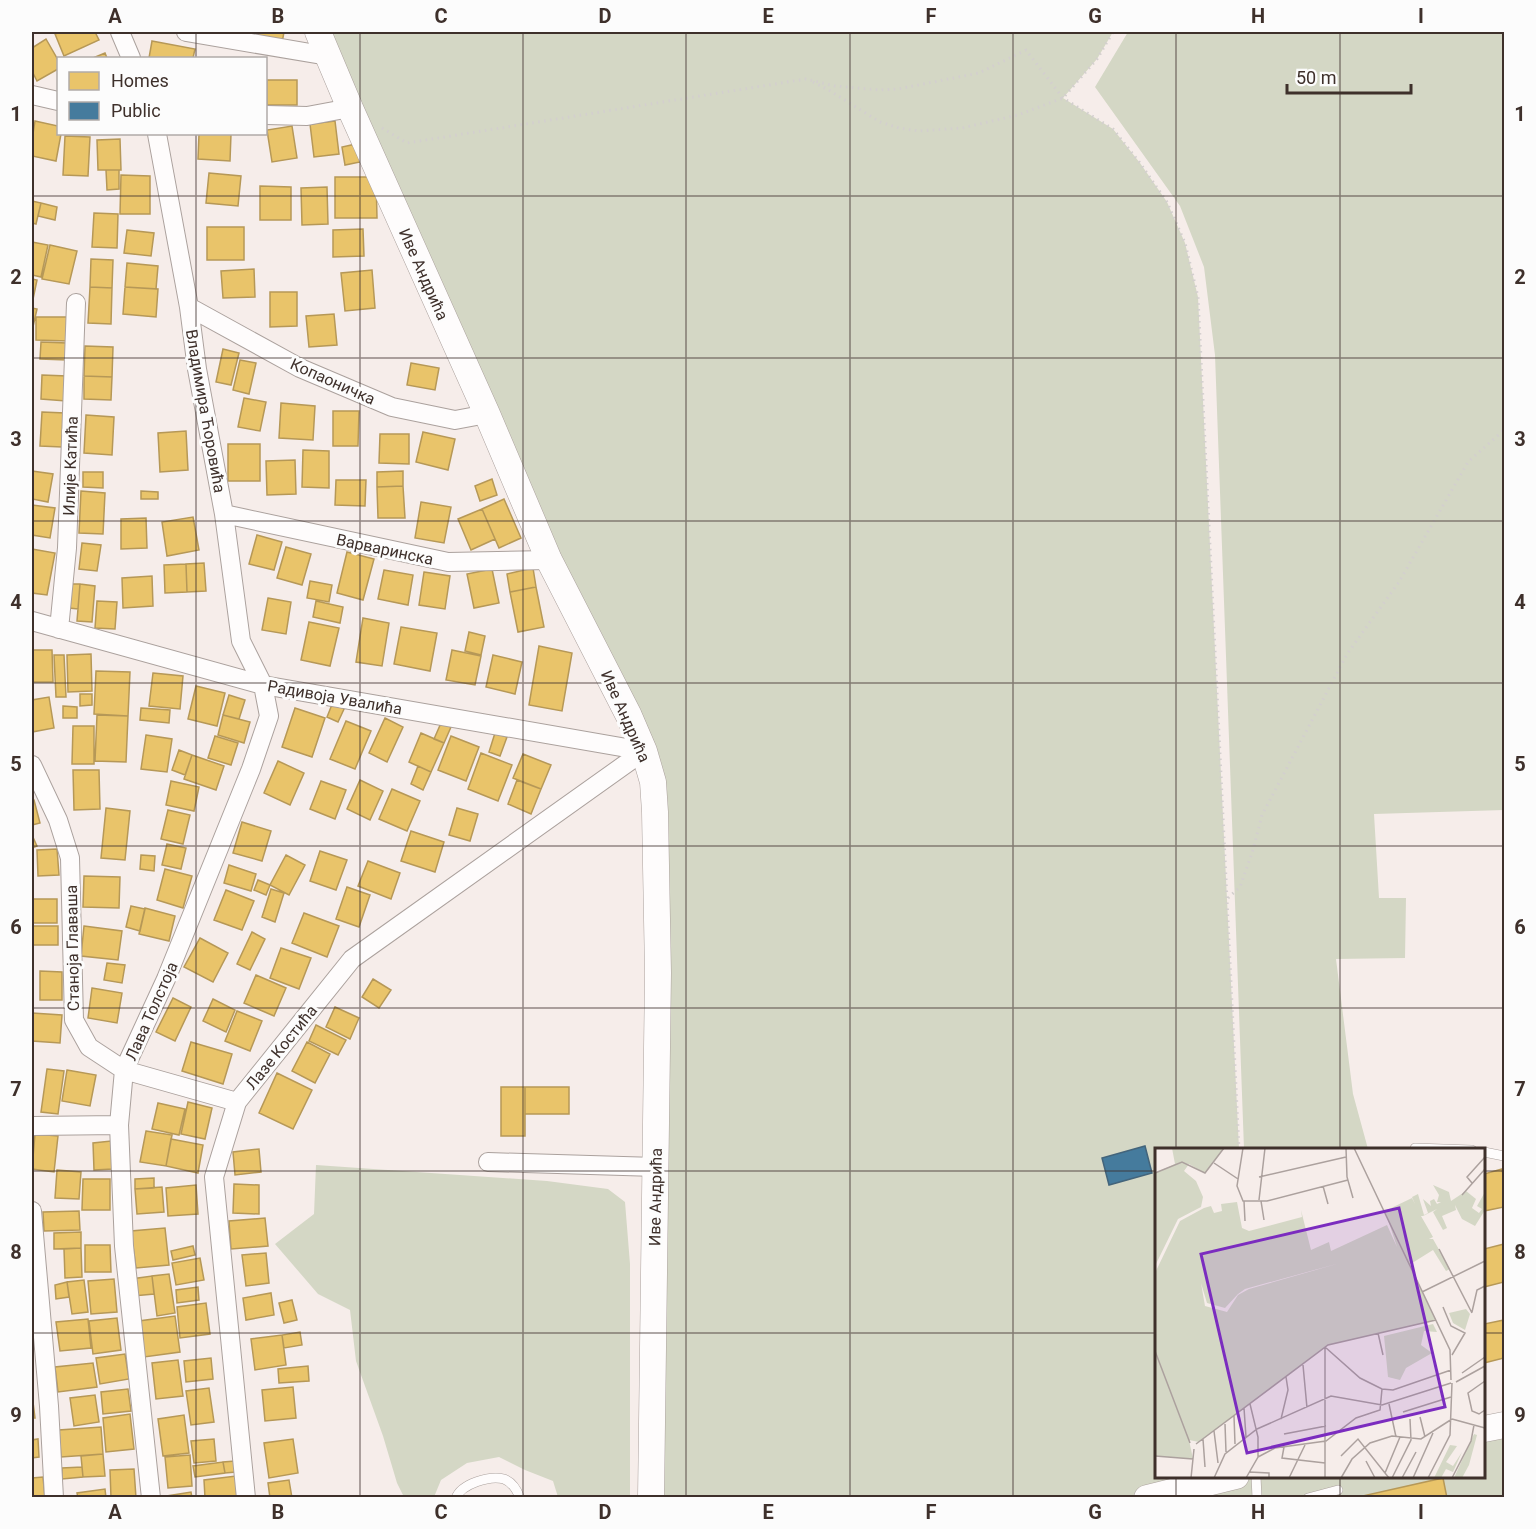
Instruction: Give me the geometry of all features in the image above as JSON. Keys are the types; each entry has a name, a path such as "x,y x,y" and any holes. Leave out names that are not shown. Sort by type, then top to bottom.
{"street":[{"path":"120,32 131,57"},
{"path":"186,32 328,56"},
{"name":"Иве Андрића","path":"318,32 549,560 629,716 644,751 653,782 658,973 651,1497"},
{"path":"32,95 57,101"},
{"path":"267,115 307,116 350,108"},
{"name":"Владимира Ћоровића","path":"158,135 224,514 241,641 263,685"},
{"name":"Илије Катића","path":"58,629 67,548 76,303"},
{"name":"Копаоничка","path":"189,307 300,368 392,407 455,420 487,414"},
{"name":"Варваринска","path":"224,514 448,562 549,560"},
{"name":"Радивоја Увалића","path":"32,621 263,685 644,751"},
{"name":"Лава Толстоја","path":"151,1497 124,1246 119,1125 124,1070 166,979 251,769 269,716 263,685"},
{"name":"Лазе Костића","path":"246,1497 214,1177 237,1102 352,958 644,751"},
{"name":"Станоја Главаша","path":"32,765 58,820 70,858 74,1020 89,1047 124,1070 237,1102"},
{"path":"32,1126 119,1125"},
{"path":"488,1162 656,1167"},
{"path":"32,1211 49,1406 54,1497"},
{"path":"1485,1429 1504,1425"},
{"path":"1147,1497 1228,1478"}],"lane":[{"path":"1485,1152 1504,1156"},
{"path":"456,1497 464,1487 495,1478 504,1479 511,1484 520,1497"},
{"path":"1256,1478 1257,1497"},
{"path":"1308,1497 1338,1490"}],"path":[{"path":"806,79 827,89 880,122 899,128 920,131 962,128 1018,115 1063,98 1097,59 1113,32"},
{"path":"378,126 407,143 806,79 835,86 879,90 898,89 979,73 1026,50 1063,98 1113,129 1167,202 1185,243 1198,297 1239,1148"},
{"path":"1228,898 1239,886 1253,850 1262,814 1347,654 1399,582 1468,462 1504,430"}],"green space":[{"path":"318,32 1113,32 1097,59 1063,98 1113,129 1167,202 1185,243 1198,297 1239,1148 1155,1148 1155,1478 1485,1478 1485,1429 1504,1425 1504,1497 651,1497 653,782"},
{"path":"1128,32 1504,32 1504,810 1374,814 1379,898 1406,898 1405,958 1336,959 1353,1094 1368,1148 1244,1148 1215,355 1204,267 1180,206 1095,87"},
{"path":"316,1165 547,1181 608,1189 625,1202 630,1264 630,1497 558,1497 553,1481 499,1457 467,1463 441,1480 434,1497 404,1497 397,1483 356,1361 350,1310 318,1294 275,1244 314,1214"}],"building: Homes":[{"path":"95,32 99,40 64,56 55,34"},
{"path":"249,32 284,32 282,43 248,36"},
{"path":"46,39 57,58 57,70 37,81 32,71 32,48"},
{"path":"152,41 195,49 193,57 149,57"},
{"path":"267,80 297,80 297,105 267,105"},
{"path":"35,121 57,126 57,135 61,135 56,161 32,156"},
{"path":"335,121 339,154 314,157 310,124"},
{"path":"292,126 297,158 272,162 267,130"},
{"path":"199,135 231,135 230,161 198,159"},
{"path":"65,136 90,137 88,176 63,175"},
{"path":"120,139 121,170 98,170 97,140"},
{"path":"356,144 360,162 345,165 342,147"},
{"path":"106,170 119,170 119,189 107,190"},
{"path":"209,173 241,176 238,206 206,203"},
{"path":"121,175 150,176 150,214 120,214"},
{"path":"335,177 376,177 377,218 335,218"},
{"path":"260,186 291,187 291,220 260,220"},
{"path":"327,187 328,224 302,225 301,188"},
{"path":"32,201 41,203 36,224 32,223"},
{"path":"41,203 57,207 55,220 38,216"},
{"path":"94,213 118,214 117,248 92,247"},
{"path":"207,227 244,227 244,260 207,260"},
{"path":"363,229 364,256 333,257 333,230"},
{"path":"127,230 154,233 151,256 124,253"},
{"path":"32,242 48,245 41,277 32,275"},
{"path":"50,245 77,251 69,284 42,279"},
{"path":"91,259 113,260 112,288 90,287"},
{"path":"127,263 158,266 156,289 125,287"},
{"path":"254,269 255,297 223,298 221,271"},
{"path":"372,270 375,308 345,311 341,273"},
{"path":"32,279 37,280 32,304"},
{"path":"90,287 112,288 111,324 88,323"},
{"path":"125,287 158,289 156,317 123,314"},
{"path":"270,292 297,292 297,326 270,327"},
{"path":"32,308 37,309 32,331"},
{"path":"334,314 337,345 309,347 306,316"},
{"path":"36,317 68,317 68,341 36,340"},
{"path":"41,342 67,343 67,360 40,359"},
{"path":"85,346 113,347 112,377 84,376"},
{"path":"223,349 239,353 231,385 216,382"},
{"path":"240,360 256,363 249,394 233,390"},
{"path":"411,363 439,368 435,390 407,385"},
{"path":"42,375 67,376 66,401 41,399"},
{"path":"84,376 112,377 111,400 84,399"},
{"path":"244,398 266,402 260,431 238,427"},
{"path":"281,403 315,406 313,440 279,438"},
{"path":"333,411 359,411 358,446 333,446"},
{"path":"42,412 65,413 62,447 40,446"},
{"path":"86,415 114,417 112,455 84,453"},
{"path":"186,431 188,470 160,472 158,433"},
{"path":"423,432 455,439 448,470 416,462"},
{"path":"380,434 409,434 409,464 379,463"},
{"path":"228,444 260,444 260,481 228,481"},
{"path":"303,450 329,451 329,488 302,487"},
{"path":"295,460 296,494 267,495 266,461"},
{"path":"32,471 53,474 48,502 32,499"},
{"path":"403,471 403,486 377,487 377,472"},
{"path":"83,472 103,472 103,488 83,487"},
{"path":"492,479 497,495 480,501 475,486"},
{"path":"336,480 366,480 365,506 335,505"},
{"path":"403,486 405,518 378,518 377,487"},
{"path":"81,491 105,493 103,534 79,533"},
{"path":"141,491 158,492 158,499 141,499"},
{"path":"504,499 521,538 499,548 482,509"},
{"path":"421,502 451,507 444,543 415,538"},
{"path":"32,505 55,508 50,538 32,535"},
{"path":"482,509 495,539 471,550 458,519"},
{"path":"193,517 199,550 167,556 162,522"},
{"path":"146,518 147,548 121,549 121,519"},
{"path":"257,535 282,542 274,570 249,564"},
{"path":"82,543 101,545 97,571 79,569"},
{"path":"286,547 311,554 302,585 277,578"},
{"path":"32,549 55,553 47,595 32,593"},
{"path":"347,552 374,559 363,600 337,593"},
{"path":"204,563 206,591 187,592 186,564"},
{"path":"186,564 187,592 165,593 164,565"},
{"path":"533,568 536,587 510,592 507,574"},
{"path":"492,569 499,603 474,608 467,574"},
{"path":"384,570 413,575 408,605 378,599"},
{"path":"424,572 450,576 445,609 419,605"},
{"path":"152,576 153,606 123,608 122,578"},
{"path":"310,581 332,585 329,602 307,598"},
{"path":"71,584 80,584 78,609 69,608"},
{"path":"80,584 95,586 92,622 77,621"},
{"path":"536,587 544,627 518,632 510,592"},
{"path":"268,598 291,602 286,634 262,630"},
{"path":"97,601 117,602 115,629 95,628"},
{"path":"316,601 343,607 340,623 313,617"},
{"path":"363,618 389,623 382,666 356,662"},
{"path":"309,622 339,628 330,666 301,660"},
{"path":"401,627 437,633 430,671 394,664"},
{"path":"469,632 485,636 481,655 465,651"},
{"path":"539,646 572,653 562,711 529,705"},
{"path":"32,650 52,650 53,682 32,682"},
{"path":"452,650 481,656 475,685 446,680"},
{"path":"91,654 92,691 68,692 67,655"},
{"path":"54,655 64,655 66,697 56,697"},
{"path":"493,655 522,662 515,694 486,687"},
{"path":"96,671 130,672 128,716 94,714"},
{"path":"153,673 183,676 180,709 149,706"},
{"path":"196,686 225,693 217,726 188,719"},
{"path":"80,694 92,694 92,705 80,706"},
{"path":"229,695 245,700 239,719 223,715"},
{"path":"49,697 54,728 32,732 32,700"},
{"path":"333,702 345,707 338,722 327,717"},
{"path":"63,706 77,707 77,718 63,718"},
{"path":"141,708 170,710 169,723 140,720"},
{"path":"295,708 325,718 312,757 282,747"},
{"path":"97,715 128,716 126,762 95,761"},
{"path":"223,715 250,722 244,743 218,735"},
{"path":"385,718 403,727 387,762 369,753"},
{"path":"346,721 371,731 355,769 330,759"},
{"path":"441,723 451,727 444,743 434,739"},
{"path":"73,726 94,726 94,764 72,764"},
{"path":"421,733 444,743 431,772 409,762"},
{"path":"495,733 507,737 500,756 489,752"},
{"path":"146,735 172,739 167,772 141,769"},
{"path":"215,736 238,743 231,765 208,758"},
{"path":"451,736 479,747 466,781 438,770"},
{"path":"179,750 192,755 185,775 172,770"},
{"path":"481,753 512,765 498,801 468,789"},
{"path":"523,754 551,765 541,789 513,778"},
{"path":"192,755 224,766 216,790 184,779"},
{"path":"278,761 304,773 290,805 264,793"},
{"path":"418,766 431,772 423,790 411,784"},
{"path":"73,770 99,770 100,809 74,810"},
{"path":"360,780 383,791 370,820 347,809"},
{"path":"517,780 541,789 531,814 508,804"},
{"path":"171,781 199,787 194,811 166,805"},
{"path":"321,781 346,790 335,819 310,809"},
{"path":"392,789 420,801 407,831 379,819"},
{"path":"32,800 34,800 40,823 32,825"},
{"path":"106,808 130,811 125,860 101,858"},
{"path":"457,808 478,814 470,841 449,835"},
{"path":"168,810 190,815 183,844 161,839"},
{"path":"242,822 271,831 262,861 233,853"},
{"path":"411,831 444,842 435,872 401,861"},
{"path":"32,835 37,846 32,848"},
{"path":"167,844 186,848 181,869 162,865"},
{"path":"57,849 59,875 38,876 37,850"},
{"path":"320,851 347,860 336,890 310,881"},
{"path":"141,855 155,856 154,871 140,869"},
{"path":"286,855 305,865 289,895 270,885"},
{"path":"368,861 400,873 391,899 358,886"},
{"path":"229,865 256,874 251,891 224,883"},
{"path":"165,869 192,876 183,908 157,900"},
{"path":"84,876 120,877 119,908 83,907"},
{"path":"258,880 270,885 266,895 254,890"},
{"path":"347,887 370,895 359,927 336,919"},
{"path":"271,889 284,893 275,922 262,917"},
{"path":"226,890 254,901 242,930 214,920"},
{"path":"32,899 57,899 57,923 32,923"},
{"path":"131,906 145,909 140,931 126,927"},
{"path":"145,908 175,916 169,941 139,934"},
{"path":"304,913 339,926 327,957 292,943"},
{"path":"32,926 58,926 58,945 32,945"},
{"path":"84,926 122,931 118,960 81,956"},
{"path":"252,932 265,939 250,970 237,964"},
{"path":"200,938 228,953 213,982 184,967"},
{"path":"281,948 311,958 299,989 270,978"},
{"path":"107,963 125,965 122,983 104,980"},
{"path":"40,971 62,972 62,1000 40,1000"},
{"path":"256,975 286,988 274,1016 244,1003"},
{"path":"373,979 391,990 379,1008 362,997"},
{"path":"92,988 122,993 117,1023 88,1018"},
{"path":"173,998 191,1007 175,1041 156,1032"},
{"path":"213,999 235,1010 226,1032 203,1021"},
{"path":"335,1007 359,1018 350,1039 326,1027"},
{"path":"237,1011 262,1021 250,1051 225,1041"},
{"path":"32,1013 62,1015 60,1043 32,1041"},
{"path":"316,1025 346,1040 338,1055 309,1041"},
{"path":"191,1042 232,1054 223,1084 182,1071"},
{"path":"307,1042 330,1054 315,1083 292,1071"},
{"path":"47,1069 64,1071 58,1114 41,1112"},
{"path":"67,1070 96,1075 90,1106 62,1101"},
{"path":"277,1073 312,1090 293,1129 259,1113"},
{"path":"501,1087 525,1087 525,1136 501,1136"},
{"path":"525,1087 569,1087 569,1114 525,1114"},
{"path":"188,1102 212,1108 205,1139 181,1134"},
{"path":"158,1103 185,1109 179,1135 152,1129"},
{"path":"146,1131 172,1135 166,1166 140,1162"},
{"path":"35,1134 58,1136 54,1172 32,1169"},
{"path":"171,1139 203,1145 198,1173 166,1166"},
{"path":"111,1141 113,1169 94,1170 93,1143"},
{"path":"259,1149 261,1172 235,1175 233,1152"},
{"path":"1502,1169 1504,1207 1485,1211 1485,1174"},
{"path":"57,1170 81,1172 79,1199 55,1198"},
{"path":"154,1178 154,1188 135,1189 135,1179"},
{"path":"83,1179 110,1179 110,1210 82,1210"},
{"path":"234,1184 259,1185 259,1214 233,1213"},
{"path":"196,1185 198,1214 168,1216 166,1188"},
{"path":"162,1187 164,1212 137,1214 135,1189"},
{"path":"79,1211 80,1230 44,1231 43,1212"},
{"path":"265,1218 268,1246 231,1249 229,1221"},
{"path":"165,1228 169,1265 136,1268 131,1231"},
{"path":"81,1232 81,1248 54,1249 54,1233"},
{"path":"1504,1244 1504,1282 1485,1287 1485,1249"},
{"path":"85,1245 110,1245 111,1272 85,1272"},
{"path":"193,1246 195,1255 173,1260 171,1251"},
{"path":"81,1248 82,1277 65,1278 64,1249"},
{"path":"266,1253 269,1283 246,1286 242,1255"},
{"path":"200,1258 204,1280 176,1285 172,1263"},
{"path":"169,1274 175,1313 157,1316 152,1276"},
{"path":"152,1276 154,1294 133,1296 131,1279"},
{"path":"114,1279 117,1312 91,1314 88,1281"},
{"path":"84,1280 88,1312 72,1314 67,1282"},
{"path":"67,1282 69,1297 56,1299 55,1285"},
{"path":"198,1287 199,1300 177,1303 176,1290"},
{"path":"271,1293 274,1315 246,1320 243,1298"},
{"path":"292,1300 297,1320 284,1323 279,1303"},
{"path":"206,1303 210,1334 180,1338 177,1307"},
{"path":"175,1316 180,1352 144,1357 139,1321"},
{"path":"117,1318 121,1350 93,1354 89,1321"},
{"path":"88,1319 91,1348 60,1351 56,1322"},
{"path":"1504,1320 1504,1358 1485,1363 1485,1324"},
{"path":"300,1332 302,1345 284,1348 282,1335"},
{"path":"282,1335 286,1365 255,1370 251,1339"},
{"path":"125,1354 129,1379 100,1384 96,1358"},
{"path":"211,1358 213,1379 186,1382 184,1361"},
{"path":"178,1360 183,1396 156,1399 152,1363"},
{"path":"93,1363 97,1387 58,1392 55,1367"},
{"path":"308,1366 309,1381 279,1383 278,1369"},
{"path":"293,1387 296,1418 265,1421 262,1390"},
{"path":"209,1388 214,1422 191,1425 186,1391"},
{"path":"128,1389 131,1411 103,1414 101,1392"},
{"path":"32,1394 35,1418 32,1418"},
{"path":"95,1395 99,1422 74,1426 70,1398"},
{"path":"130,1414 134,1449 106,1452 103,1418"},
{"path":"184,1415 189,1453 163,1456 158,1419"},
{"path":"101,1427 103,1454 61,1457 59,1430"},
{"path":"38,1439 39,1457 32,1458 32,1440"},
{"path":"214,1439 216,1461 194,1463 191,1441"},
{"path":"293,1439 298,1473 269,1478 264,1443"},
{"path":"103,1454 105,1476 83,1477 81,1456"},
{"path":"190,1455 192,1486 168,1488 165,1457"},
{"path":"235,1461 236,1472 225,1473 223,1462"},
{"path":"223,1462 225,1473 195,1477 193,1466"},
{"path":"82,1467 83,1477 62,1479 62,1468"},
{"path":"134,1469 136,1498 111,1498 110,1470"},
{"path":"236,1476 238,1498 205,1498 204,1480"},
{"path":"43,1477 45,1498 32,1498 32,1478"},
{"path":"1443,1478 1447,1498 1358,1498 1358,1497"},
{"path":"289,1480 292,1498 270,1498 268,1483"},
{"path":"105,1489 106,1498 78,1498 77,1493"},
{"path":"191,1492 192,1498 167,1498 167,1496"}],"building: Public":[{"path":"1145,1146 1152,1173 1109,1185 1102,1158"}]}
